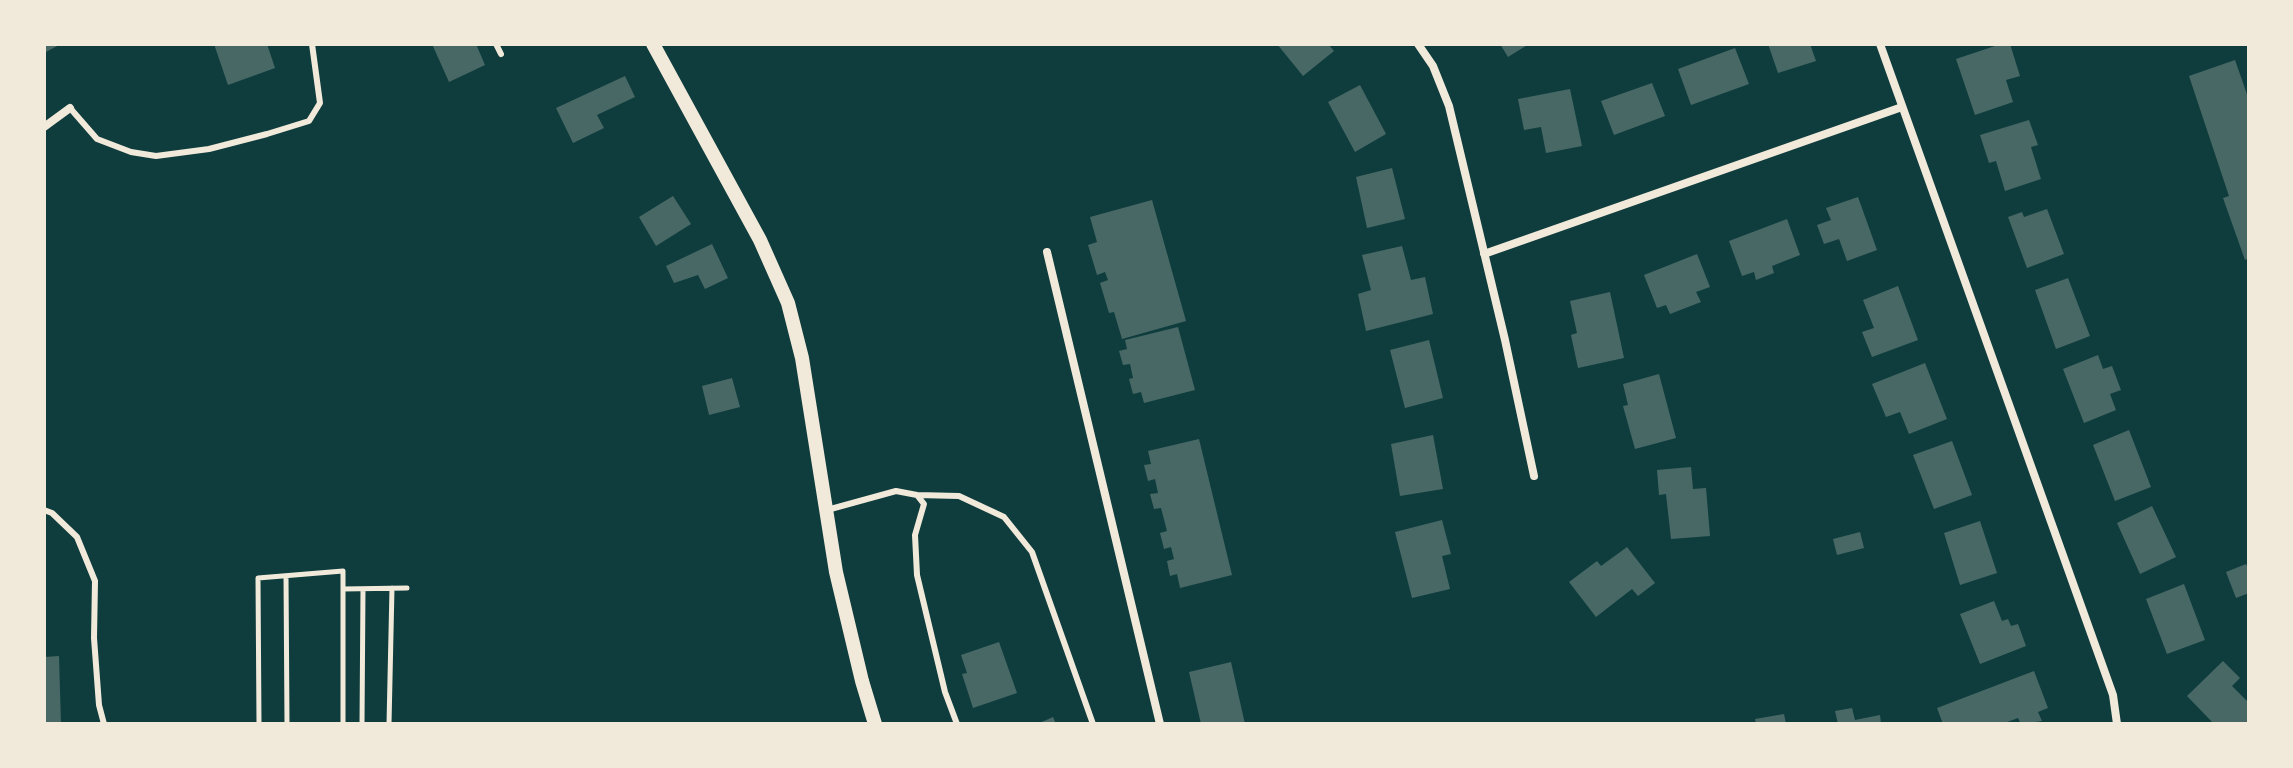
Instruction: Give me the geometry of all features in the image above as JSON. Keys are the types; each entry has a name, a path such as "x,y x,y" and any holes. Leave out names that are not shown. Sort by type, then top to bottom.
{"street":[{"path":"653,44 760,240 788,303 802,358 836,572 875,724"},
{"path":"1418,44 1433,66 1449,106 1534,476"},
{"path":"1880,44 2113,695 2117,724"},
{"path":"1484,254 1902,107"},
{"path":"44,127 70,108"},
{"path":"1047,252 1160,724"}],"lane":[{"path":"70,108 97,139 131,152 156,156 209,149 267,134 309,121 320,103 312,44"},
{"path":"496,44 501,54"},
{"path":"827,510 896,491 959,496 1004,517 1032,552 1093,724"},
{"path":"917,495 924,504 915,535 917,575 945,692 957,724"},
{"path":"44,510 52,513 77,537 95,581 94,638 99,705 104,724"}],"path":[{"path":"259,724 258,578 343,571 343,724"},
{"path":"286,576 287,724"},
{"path":"389,724 392,588"},
{"path":"343,589 407,588"},
{"path":"362,724 363,589"}],"building":[{"path":"44,44 61,44 44,53"},
{"path":"214,44 267,44 275,68 228,85"},
{"path":"432,44 476,44 485,65 449,82"},
{"path":"1277,44 1328,44 1334,51 1303,76"},
{"path":"1500,44 1529,44 1508,57"},
{"path":"1768,44 1810,44 1816,61 1778,73"},
{"path":"2001,44 2010,44 2020,76 2006,80 2013,102 1975,115 1956,59"},
{"path":"1735,48 1749,84 1691,105 1678,69"},
{"path":"2235,60 2249,100 2249,258 2245,260 2223,198 2229,196 2189,76"},
{"path":"625,76 635,97 597,115 604,128 573,143 556,108"},
{"path":"1652,83 1665,116 1614,135 1601,101"},
{"path":"1360,85 1386,134 1355,152 1328,102"},
{"path":"1570,89 1582,146 1546,153 1541,127 1524,130 1518,99"},
{"path":"2029,120 2038,145 2031,147 2041,179 2005,191 1996,161 1989,163 1980,135"},
{"path":"1392,168 1405,219 1367,228 1356,177"},
{"path":"673,196 691,224 656,246 639,217"},
{"path":"1858,197 1877,250 1847,261 1839,239 1824,244 1817,225 1831,220 1826,208"},
{"path":"1152,200 1186,321 1122,339 1114,312 1109,313 1100,283 1108,280 1105,272 1097,275 1088,245 1097,242 1090,217"},
{"path":"2047,209 2064,254 2027,268 2008,217 2022,212 2024,217"},
{"path":"1787,219 1800,255 1772,266 1774,273 1756,280 1754,272 1742,276 1729,241"},
{"path":"712,244 728,278 705,289 698,275 674,283 666,266"},
{"path":"1402,246 1411,280 1425,277 1433,314 1366,331 1358,294 1371,290 1362,255"},
{"path":"1697,254 1710,287 1696,292 1701,302 1670,314 1666,305 1657,308 1644,275"},
{"path":"2068,278 2090,336 2056,349 2035,290"},
{"path":"1898,286 1918,340 1872,357 1862,332 1874,328 1863,300"},
{"path":"1610,292 1624,358 1578,368 1571,335 1577,333 1570,301"},
{"path":"1178,327 1195,390 1144,403 1141,392 1133,394 1129,379 1133,378 1130,364 1123,365 1119,351 1127,349 1125,340"},
{"path":"1429,340 1443,398 1405,408 1390,350"},
{"path":"2098,355 2103,369 2112,366 2121,390 2110,394 2116,410 2084,423 2063,369"},
{"path":"1925,363 1947,419 1909,434 1900,412 1886,417 1872,384"},
{"path":"1659,374 1676,438 1635,449 1623,406 1628,405 1623,384"},
{"path":"732,378 740,407 709,415 702,386"},
{"path":"2129,430 2151,487 2115,501 2093,445"},
{"path":"1433,435 1443,489 1400,496 1391,444"},
{"path":"1199,439 1232,575 1180,588 1177,574 1170,576 1167,561 1174,559 1171,547 1164,549 1160,533 1167,531 1161,508 1154,509 1150,494 1158,493 1155,479 1148,481 1144,465 1151,464 1148,451"},
{"path":"1952,441 1972,495 1934,509 1913,455"},
{"path":"1691,467 1693,489 1706,488 1710,536 1671,539 1666,494 1659,495 1657,470"},
{"path":"2152,506 2176,557 2140,574 2117,523"},
{"path":"1442,520 1451,554 1442,556 1450,589 1412,598 1395,532"},
{"path":"1980,521 1997,573 1960,585 1944,533"},
{"path":"1860,532 1864,548 1837,555 1833,539"},
{"path":"1627,547 1655,583 1638,596 1632,589 1596,617 1569,582 1597,561 1601,566"},
{"path":"2246,564 2249,593 2236,598 2226,572"},
{"path":"2184,584 2205,640 2167,654 2146,599"},
{"path":"1994,601 2002,621 2008,619 2011,626 2018,624 2026,646 1980,664 1960,614"},
{"path":"999,642 1017,693 973,708 962,674 967,673 961,655"},
{"path":"59,656 61,724 44,724 44,657"},
{"path":"2223,661 2240,678 2232,686 2249,703 2249,720 2244,724 2214,724 2187,696"},
{"path":"1231,662 1245,724 1201,724 1189,672"},
{"path":"2034,671 2048,708 2038,712 2042,721 2021,724 2018,718 2002,724 1943,724 1937,708"},
{"path":"1852,708 1855,720 1880,715 1881,724 1838,724 1835,711"},
{"path":"1784,714 1786,724 1756,724 1755,719"},
{"path":"1053,717 1056,724 1037,724"}]}
